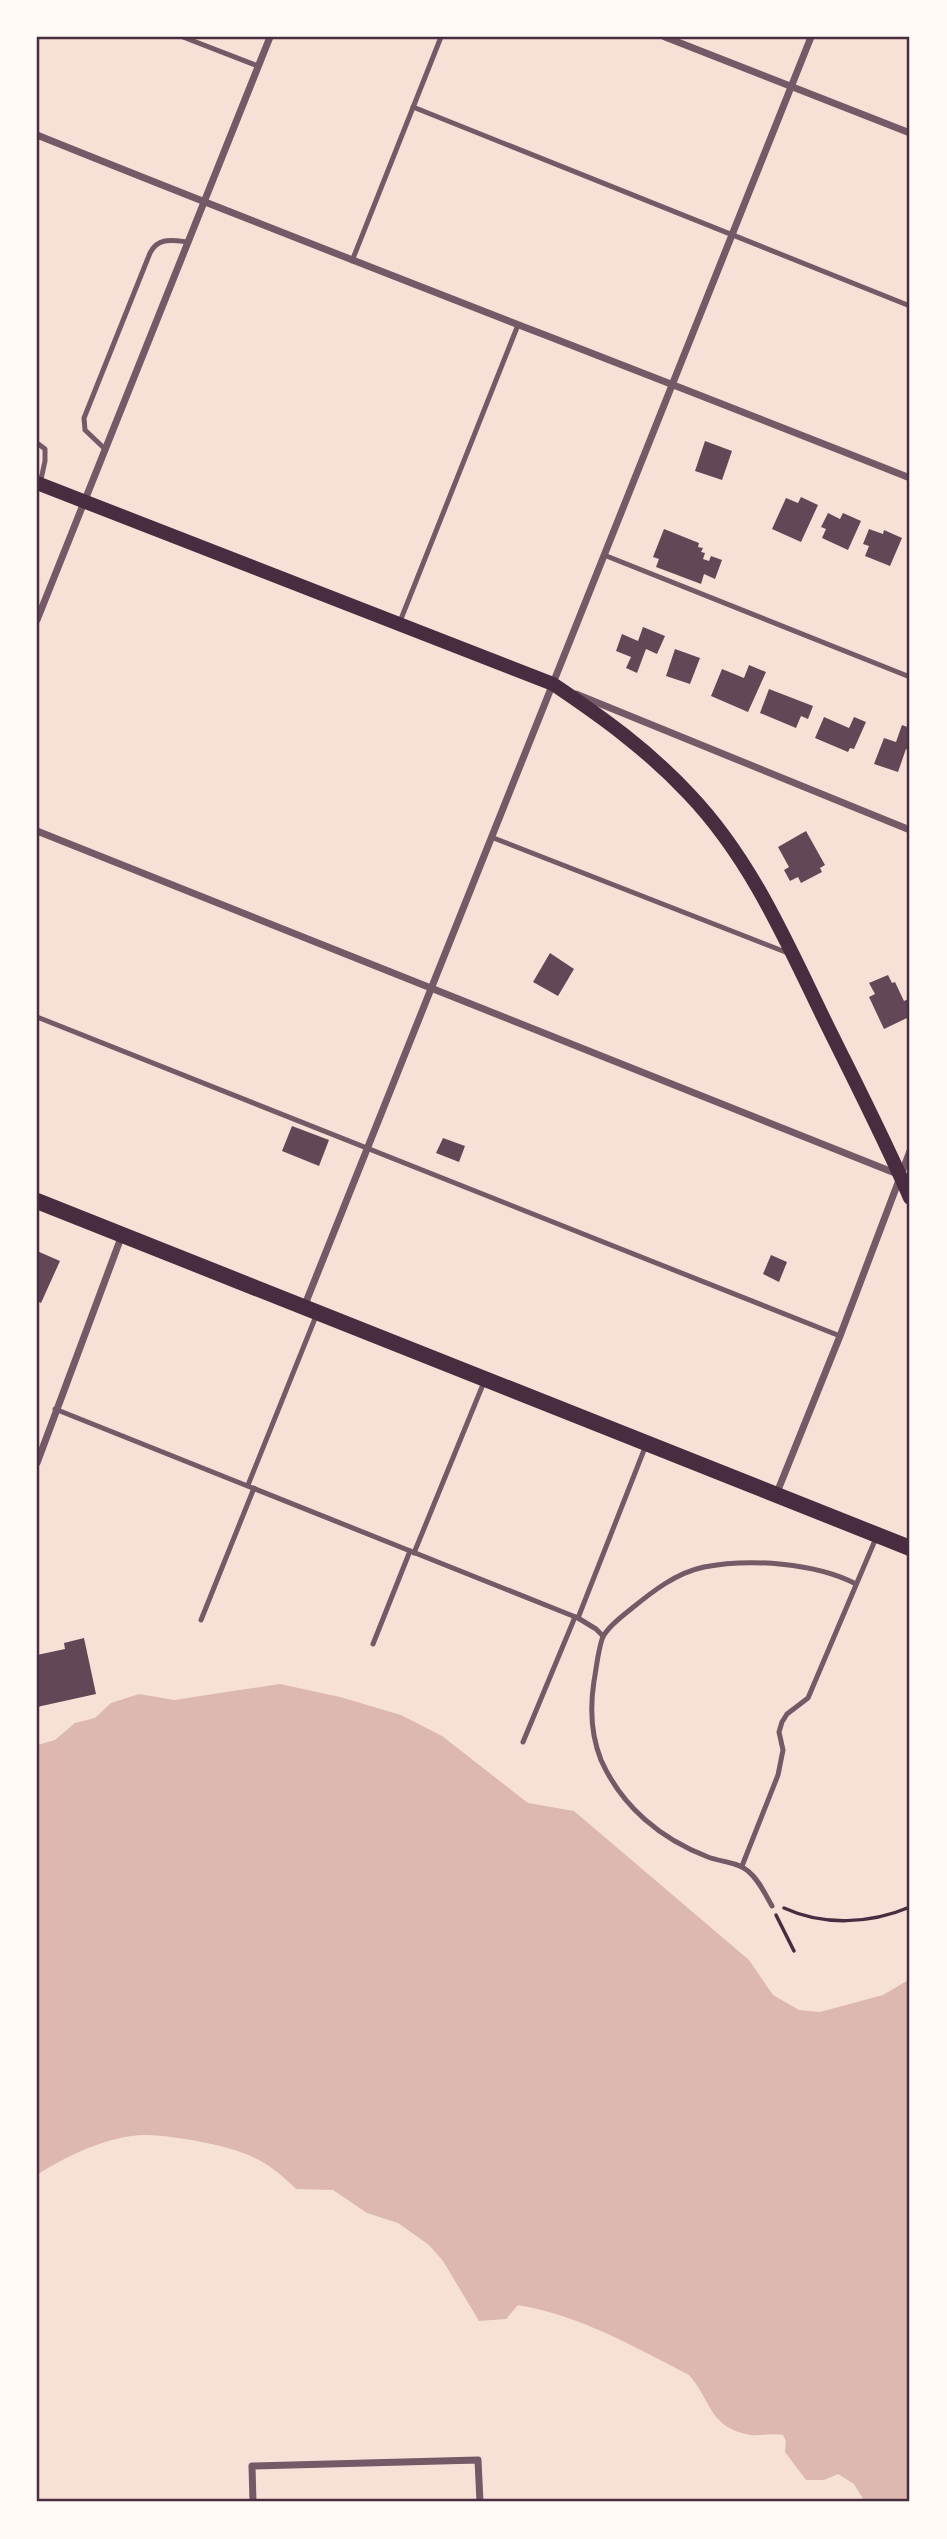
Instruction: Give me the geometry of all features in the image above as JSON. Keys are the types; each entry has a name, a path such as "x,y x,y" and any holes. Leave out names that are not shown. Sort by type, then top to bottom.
{"main road":[{"path":"38,483 552,684 611,723 650,755 690,794 751,874 905,1177 910,1198"},
{"path":"37,1201 910,1548"}],"street":[{"path":"37,620 270,37"},
{"path":"665,37 910,133"},
{"path":"310,1310 367,1148 811,37"},
{"path":"37,135 910,478"},
{"path":"552,684 910,830"},
{"path":"37,831 905,1177"},
{"path":"776,1495 905,1177 910,1151"},
{"path":"37,1463 122,1235"},
{"path":"253,2502 252,2466 478,2460 481,2502"}],"lane":[{"path":"183,37 258,66"},
{"path":"352,261 441,37"},
{"path":"413,107 910,306"},
{"path":"105,449 85,429 84,418 149,253 158,242 188,242"},
{"path":"399,624 518,324"},
{"path":"37,443 45,449 46,455 38,483"},
{"path":"604,555 910,677"},
{"path":"491,837 793,955"},
{"path":"37,1017 840,1336"},
{"path":"201,1620 251,1487 310,1310"},
{"path":"373,1644 485,1380"},
{"path":"55,1409 576,1618 603,1636"},
{"path":"523,1742 647,1443"},
{"path":"742,1866 778,1775 783,1750 779,1732 782,1722 787,1714 808,1698 877,1536"},
{"path":"772,1906 750,1872 742,1866 707,1857 667,1837 623,1799 596,1744 592,1721 592,1699 603,1636 650,1593 665,1583 705,1567 748,1563 788,1566 826,1572 856,1584"}],"path":[{"path":"768,1900 808,1917 834,1920 858,1921 887,1916 910,1907"},
{"path":"772,1906 794,1951"}],"shaded area":[{"path":"280,1684 340,1697 401,1715 442,1736 528,1803 574,1811 749,1960 773,1995 799,2010 820,2012 883,1995 910,1979 910,2502 865,2502 854,2484 838,2474 824,2480 806,2480 785,2452 786,2441 783,2435 750,2435 726,2426 712,2412 689,2375 585,2324 518,2305 506,2319 479,2321 443,2261 429,2245 398,2223 367,2213 333,2190 296,2189 270,2167 242,2153 187,2139 134,2136 90,2148 37,2175 37,1745 55,1740 75,1723 95,1718 111,1703 139,1694 174,1700"}],"building":[{"path":"705,441 732,451 722,480 695,471"},
{"path":"801,497 818,505 801,542 772,529 786,498 798,503"},
{"path":"828,513 840,519 843,513 861,521 848,550 822,538 826,529 821,527"},
{"path":"664,529 699,543 698,547 703,548 701,552 705,553 703,559 709,561 711,556 722,560 715,579 704,574 701,584 656,567 659,559 653,557"},
{"path":"869,529 883,534 884,530 902,538 890,566 865,556 869,546 863,544"},
{"path":"643,627 665,636 657,654 646,649 637,673 626,668 631,657 616,651 622,634 638,641"},
{"path":"675,649 700,658 690,684 666,676"},
{"path":"749,665 766,672 748,712 711,696 722,669 744,678"},
{"path":"769,689 813,706 808,719 801,716 796,728 760,713"},
{"path":"824,717 849,728 854,717 866,722 854,749 850,748 848,752 815,738"},
{"path":"902,725 910,728 910,751 906,749 898,772 874,764 884,738 896,742"},
{"path":"806,831 825,865 820,868 822,872 801,883 798,877 790,881 784,870 789,867 778,847"},
{"path":"550,953 574,969 558,996 533,982"},
{"path":"888,975 892,983 895,982 904,1001 910,998 910,1027 907,1018 884,1029 869,997 875,994 869,983"},
{"path":"292,1126 329,1140 319,1166 282,1151"},
{"path":"443,1138 465,1146 459,1162 436,1153"},
{"path":"37,1251 60,1261 41,1303 37,1301"},
{"path":"771,1255 787,1262 779,1282 763,1274"},
{"path":"84,1638 96,1694 37,1707 37,1655 65,1649 64,1643"}]}
